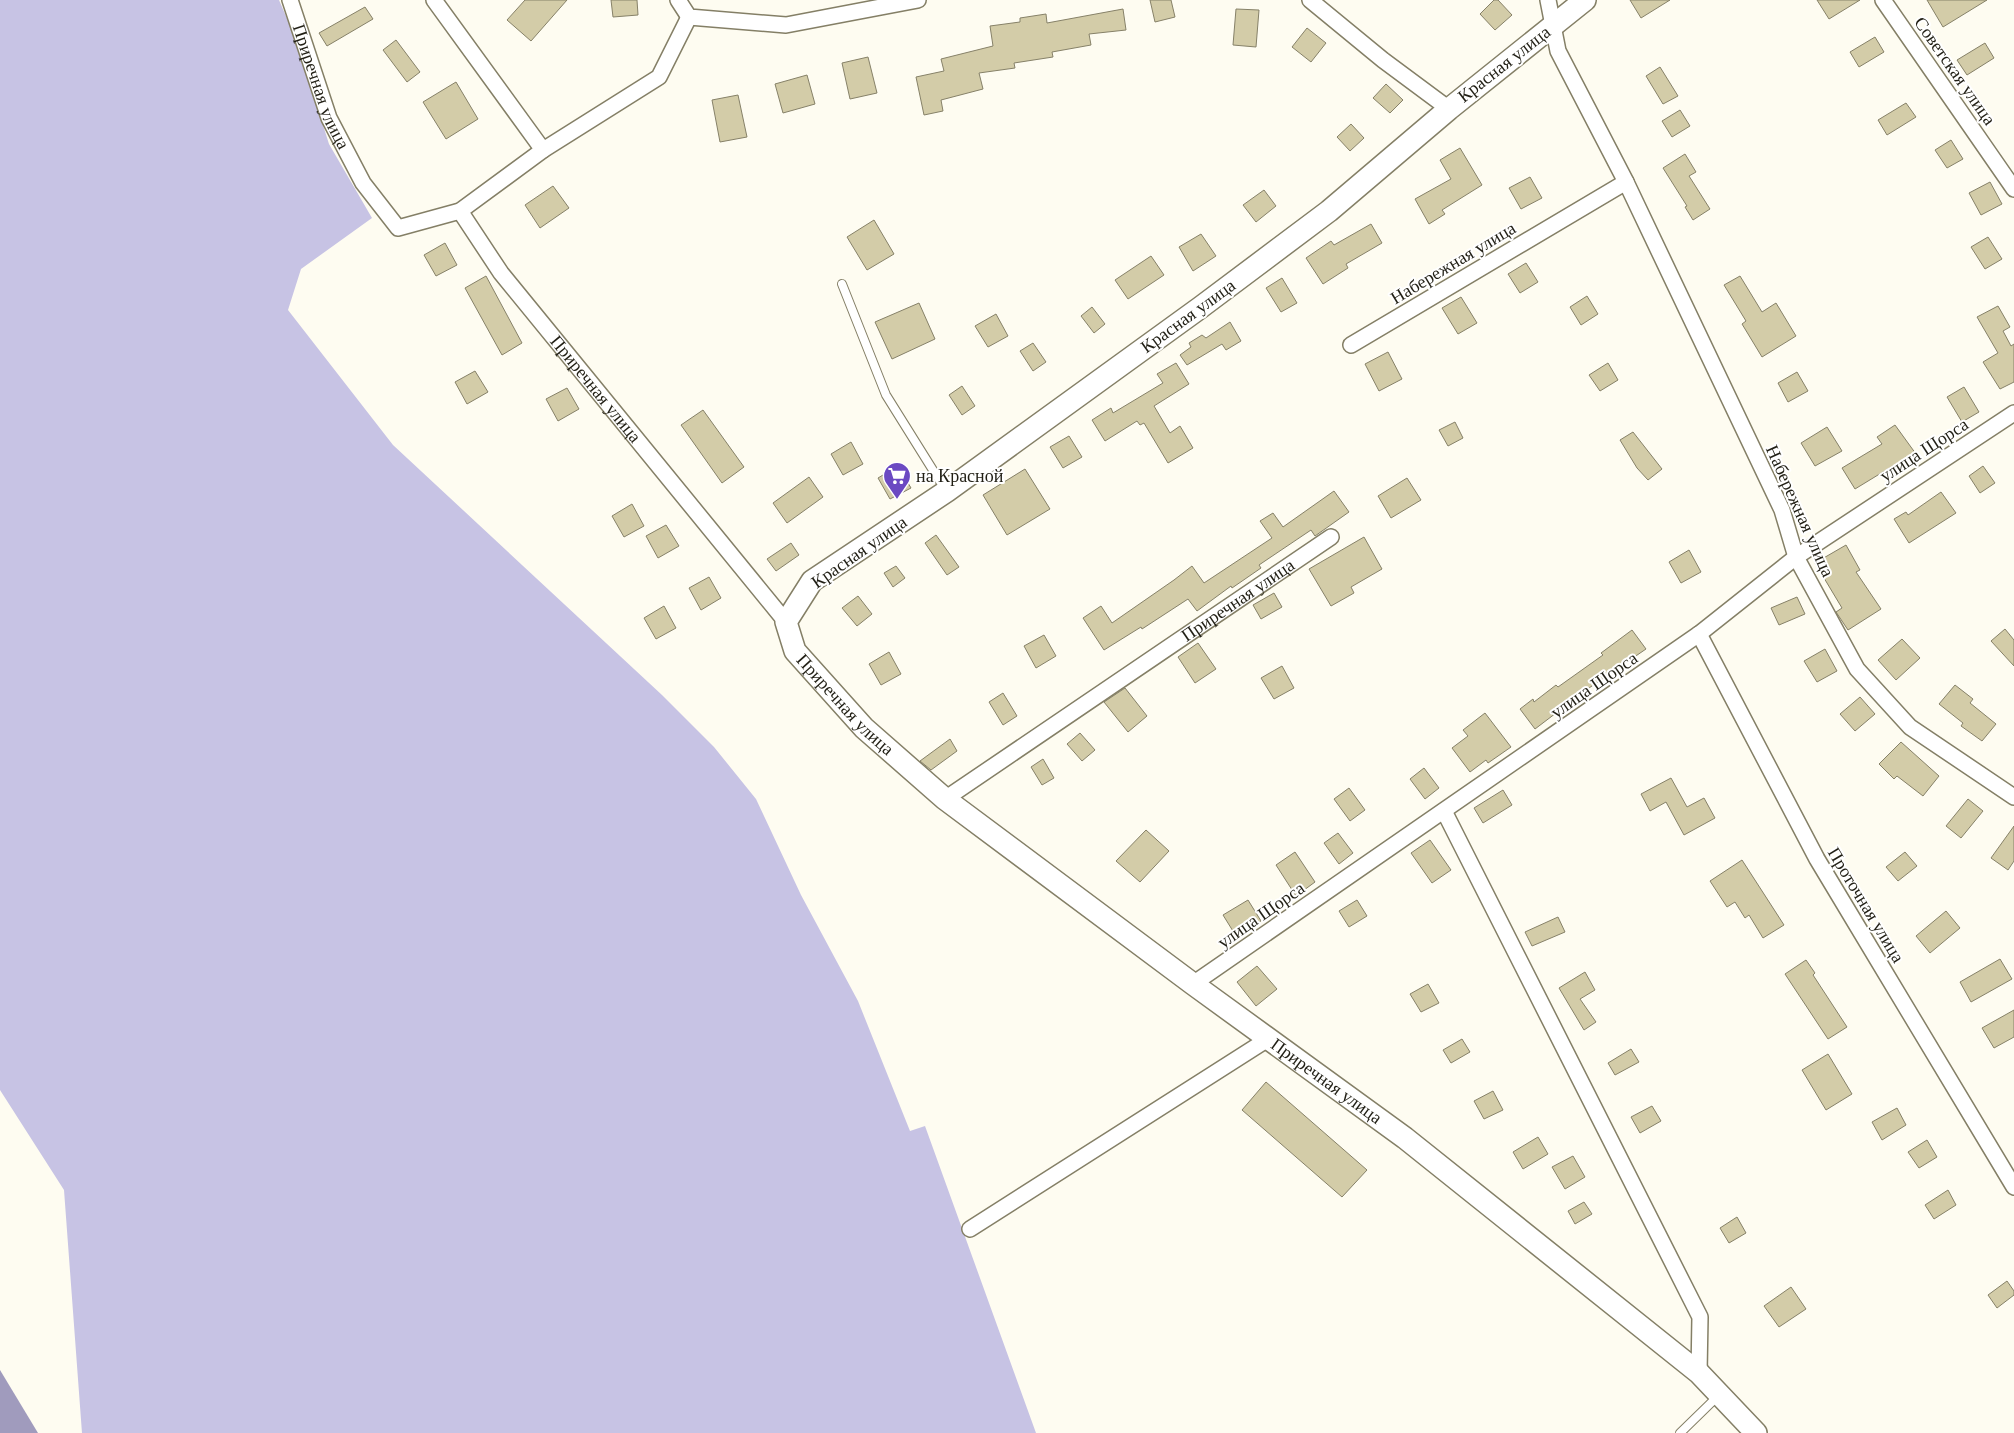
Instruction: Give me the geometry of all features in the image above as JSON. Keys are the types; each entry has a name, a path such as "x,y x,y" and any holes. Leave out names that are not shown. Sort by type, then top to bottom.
{"street":[{"name":"Приречная улица","path":"290,0 329,118 363,183 398,228 460,211 501,273 786,622 795,651 864,728 945,799 1193,984 1405,1138 1699,1373 1756,1433"},
{"path":"434,0 543,150"},
{"path":"678,0 689,17"},
{"path":"689,17 786,25 918,0"},
{"path":"1310,0 1383,60 1449,109"},
{"name":"Набережная улица","path":"1548,0 1558,52 1626,182 1782,510 1796,557 1857,669 1910,726 2014,797"},
{"name":"Красная улица","path":"786,622 812,581 947,491 1201,308 1329,211 1449,109 1585,0"},
{"name":"Советская улица","path":"1883,0 2014,189"},
{"path":"460,211 543,150 659,77 689,17"},
{"name":"Набережная улица","path":"1351,346 1626,182"},
{"name":"улица Щорса","path":"1193,984 1699,634 1796,557 2014,413"},
{"name":"Приречная улица","path":"945,799 1331,537"},
{"name":"Проточная улица","path":"1699,634 1817,859 2014,1187"},
{"path":"1444,811 1700,1316 1699,1373"},
{"path":"970,1229 1268,1039"}],"lane":[{"path":"842,284 886,395 947,491"},
{"path":"1680,1433 1719,1394"}],"shaded area":[{"path":"0,0 279,0 295,37 329,144 372,218 301,269 288,310 393,445 662,695 714,747 756,799 801,895 858,1001 910,1131 925,1126 1036,1433 82,1433 64,1190 0,1090"},
{"path":"0,1370 38,1433 0,1433"}],"building":[{"path":"525,0 567,0 531,41 507,20"},
{"path":"611,0 637,0 638,15 613,17"},
{"path":"1150,0 1171,0 1175,17 1155,22"},
{"path":"1494,0 1498,0 1512,15 1495,30 1480,14"},
{"path":"1630,0 1670,0 1641,18"},
{"path":"1817,0 1860,0 1829,19"},
{"path":"1927,0 1987,0 1943,27"},
{"path":"365,7 373,19 327,46 319,33"},
{"path":"1123,9 1126,30 1089,34 1091,45 1052,52 1053,57 1014,63 1015,68 979,73 983,89 941,100 943,111 924,115 916,77 944,71 941,59 993,46 990,26 1020,22 1020,18 1046,14 1047,23"},
{"path":"1236,9 1259,10 1256,47 1233,45"},
{"path":"1307,28 1326,43 1311,62 1292,47"},
{"path":"1875,37 1884,52 1859,67 1850,52"},
{"path":"396,40 420,72 407,82 383,50"},
{"path":"1985,43 1994,58 1967,75 1957,60"},
{"path":"868,57 877,93 850,99 842,63"},
{"path":"1660,67 1678,96 1663,104 1646,76"},
{"path":"807,75 815,104 783,113 775,84"},
{"path":"456,82 478,119 446,139 423,102"},
{"path":"1386,84 1403,100 1390,113 1373,98"},
{"path":"738,95 747,137 720,142 712,100"},
{"path":"1906,103 1916,117 1887,135 1878,120"},
{"path":"1680,110 1690,126 1672,137 1662,121"},
{"path":"1351,124 1364,138 1350,151 1337,137"},
{"path":"1951,140 1963,159 1947,168 1935,150"},
{"path":"1460,148 1482,185 1442,210 1445,214 1429,224 1415,199 1451,179 1440,160"},
{"path":"1685,154 1696,172 1689,176 1710,209 1693,220 1685,207 1687,206 1663,168"},
{"path":"1530,177 1542,198 1521,209 1509,188"},
{"path":"1990,182 2002,204 1981,215 1969,193"},
{"path":"553,186 569,208 540,228 525,205"},
{"path":"1264,190 1276,206 1256,222 1243,205"},
{"path":"874,220 894,254 867,270 847,237"},
{"path":"1371,224 1382,243 1346,264 1348,268 1323,284 1306,258 1331,241 1334,245"},
{"path":"1201,234 1216,256 1193,271 1179,247"},
{"path":"1988,237 2002,259 1985,269 1971,247"},
{"path":"445,243 457,265 436,276 424,255"},
{"path":"1151,256 1164,275 1128,299 1115,280"},
{"path":"1526,263 1538,282 1520,293 1508,274"},
{"path":"486,276 522,343 502,355 465,288"},
{"path":"1740,276 1762,312 1776,303 1796,336 1762,357 1742,324 1746,321 1724,285"},
{"path":"1282,278 1297,303 1281,312 1266,288"},
{"path":"1587,296 1598,314 1581,325 1570,307"},
{"path":"1461,297 1477,323 1458,334 1442,308"},
{"path":"919,303 935,339 892,359 875,322"},
{"path":"1998,306 2010,327 2003,331 2011,346 2014,344 2014,382 2000,389 1983,362 1998,353 1977,317"},
{"path":"1092,307 1105,324 1094,333 1081,316"},
{"path":"996,314 1008,336 988,347 975,326"},
{"path":"1230,322 1241,341 1226,350 1222,344 1187,365 1180,355 1191,347 1189,343 1202,335 1206,338"},
{"path":"1033,343 1046,362 1033,371 1020,351"},
{"path":"1388,352 1402,379 1379,391 1365,364"},
{"path":"1176,363 1189,384 1154,406 1170,433 1180,426 1193,448 1168,463 1144,423 1140,425 1137,421 1105,441 1092,420 1111,408 1113,413 1163,383 1157,374"},
{"path":"1608,363 1618,380 1600,391 1589,375"},
{"path":"475,371 488,392 467,404 455,382"},
{"path":"1797,372 1808,391 1788,402 1778,383"},
{"path":"962,386 975,406 962,415 949,395"},
{"path":"1964,387 1979,412 1962,422 1947,397"},
{"path":"567,388 579,409 558,421 546,399"},
{"path":"703,410 744,467 722,483 681,425"},
{"path":"1455,422 1463,438 1448,446 1439,430"},
{"path":"1895,425 1916,454 1855,489 1842,468 1882,444 1877,437"},
{"path":"1827,427 1842,451 1815,466 1801,443"},
{"path":"1633,432 1662,469 1648,480 1637,468 1620,440"},
{"path":"1069,436 1082,457 1063,468 1050,447"},
{"path":"851,442 863,464 843,475 831,454"},
{"path":"898,466 911,488 890,499 878,478"},
{"path":"1983,466 1995,483 1980,493 1969,476"},
{"path":"1025,469 1050,509 1007,535 983,495"},
{"path":"809,477 823,497 787,523 773,503"},
{"path":"1407,478 1421,500 1391,518 1378,496"},
{"path":"1334,491 1349,512 1315,536 1311,530 1259,565 1261,568 1232,588 1231,586 1197,611 1188,599 1142,629 1141,627 1104,650 1083,618 1101,606 1112,623 1192,566 1204,583 1272,538 1260,521 1273,513 1283,527"},
{"path":"1941,492 1956,513 1909,543 1894,519 1906,512 1908,515"},
{"path":"632,504 644,526 624,537 612,516"},
{"path":"666,525 679,546 658,558 646,536"},
{"path":"936,535 959,567 947,575 925,543"},
{"path":"1364,537 1382,569 1351,587 1354,593 1331,606 1309,569"},
{"path":"791,543 799,555 776,571 767,559"},
{"path":"1846,545 1860,570 1856,572 1881,609 1848,630 1836,612 1842,608 1815,563"},
{"path":"1689,550 1701,572 1681,583 1669,562"},
{"path":"896,566 905,578 893,587 884,573"},
{"path":"709,577 721,598 701,610 689,588"},
{"path":"1274,593 1282,607 1261,619 1253,605"},
{"path":"858,596 872,614 857,626 842,608"},
{"path":"1797,597 1805,614 1779,625 1771,608"},
{"path":"664,606 676,628 656,639 644,618"},
{"path":"2005,629 2014,640 2014,666 1991,641"},
{"path":"1632,630 1646,649 1589,688 1535,729 1520,709 1533,699 1534,702 1556,685 1558,687 1603,655 1601,653"},
{"path":"1044,635 1056,656 1036,668 1024,646"},
{"path":"1902,639 1920,658 1896,680 1878,660"},
{"path":"1198,643 1216,669 1195,683 1178,657"},
{"path":"1825,649 1837,671 1817,682 1804,661"},
{"path":"889,652 901,674 881,685 869,664"},
{"path":"1282,666 1294,688 1274,699 1261,678"},
{"path":"1955,685 1973,699 1970,703 1996,724 1982,741 1961,726 1963,723 1939,704"},
{"path":"1125,688 1147,716 1128,732 1104,702"},
{"path":"1003,693 1017,716 1003,725 989,702"},
{"path":"1860,697 1875,714 1855,731 1840,714"},
{"path":"1485,713 1511,747 1488,763 1486,760 1470,772 1452,748 1468,736 1463,730"},
{"path":"1080,733 1095,750 1082,761 1067,744"},
{"path":"950,739 957,751 931,770 920,761"},
{"path":"1901,742 1939,776 1923,796 1897,776 1894,779 1879,764"},
{"path":"1043,759 1054,778 1042,785 1031,767"},
{"path":"1424,768 1439,788 1425,799 1410,779"},
{"path":"1671,778 1687,807 1704,798 1715,818 1684,835 1666,802 1650,811 1641,794"},
{"path":"1349,788 1365,810 1350,821 1334,799"},
{"path":"1503,790 1512,805 1483,823 1474,808"},
{"path":"1968,799 1983,811 1961,838 1946,826"},
{"path":"2014,826 2014,861 2008,870 1991,858"},
{"path":"1146,830 1169,851 1140,882 1116,861"},
{"path":"1338,833 1353,853 1339,864 1324,843"},
{"path":"1430,840 1451,870 1432,883 1411,853"},
{"path":"1295,852 1315,882 1296,896 1276,865"},
{"path":"1905,852 1917,866 1898,881 1886,867"},
{"path":"1742,860 1784,925 1763,938 1749,915 1745,918 1735,902 1727,907 1710,881"},
{"path":"1248,900 1261,921 1236,936 1223,915"},
{"path":"1357,900 1367,916 1349,927 1339,911"},
{"path":"1946,911 1960,928 1930,953 1916,936"},
{"path":"1558,917 1565,932 1532,946 1525,932"},
{"path":"2000,959 2012,979 1971,1002 1960,982"},
{"path":"1806,960 1815,973 1813,975 1847,1027 1828,1039 1785,974"},
{"path":"1257,966 1277,989 1256,1006 1237,982"},
{"path":"1585,972 1595,990 1580,999 1596,1022 1584,1030 1559,988"},
{"path":"1428,984 1439,1003 1421,1012 1410,994"},
{"path":"2014,1010 2014,1037 1994,1048 1982,1028"},
{"path":"1462,1039 1470,1052 1451,1063 1443,1050"},
{"path":"1631,1049 1639,1062 1615,1075 1608,1063"},
{"path":"1828,1054 1852,1094 1826,1110 1802,1070"},
{"path":"1266,1082 1367,1170 1342,1197 1242,1110"},
{"path":"1493,1091 1503,1110 1484,1119 1474,1101"},
{"path":"1652,1106 1661,1121 1640,1133 1631,1117"},
{"path":"1897,1108 1906,1125 1882,1140 1872,1122"},
{"path":"1538,1137 1548,1154 1523,1169 1513,1152"},
{"path":"1927,1140 1937,1157 1919,1168 1908,1152"},
{"path":"1573,1156 1585,1177 1565,1189 1552,1167"},
{"path":"1948,1190 1956,1205 1934,1219 1925,1205"},
{"path":"1584,1202 1592,1214 1575,1224 1568,1211"},
{"path":"1737,1217 1746,1233 1729,1243 1720,1228"},
{"path":"2007,1281 2014,1291 2014,1295 1997,1308 1988,1295"},
{"path":"1791,1287 1806,1309 1779,1327 1764,1306"}],"place":[{"name":"на Красной","path":"897,500"}]}
